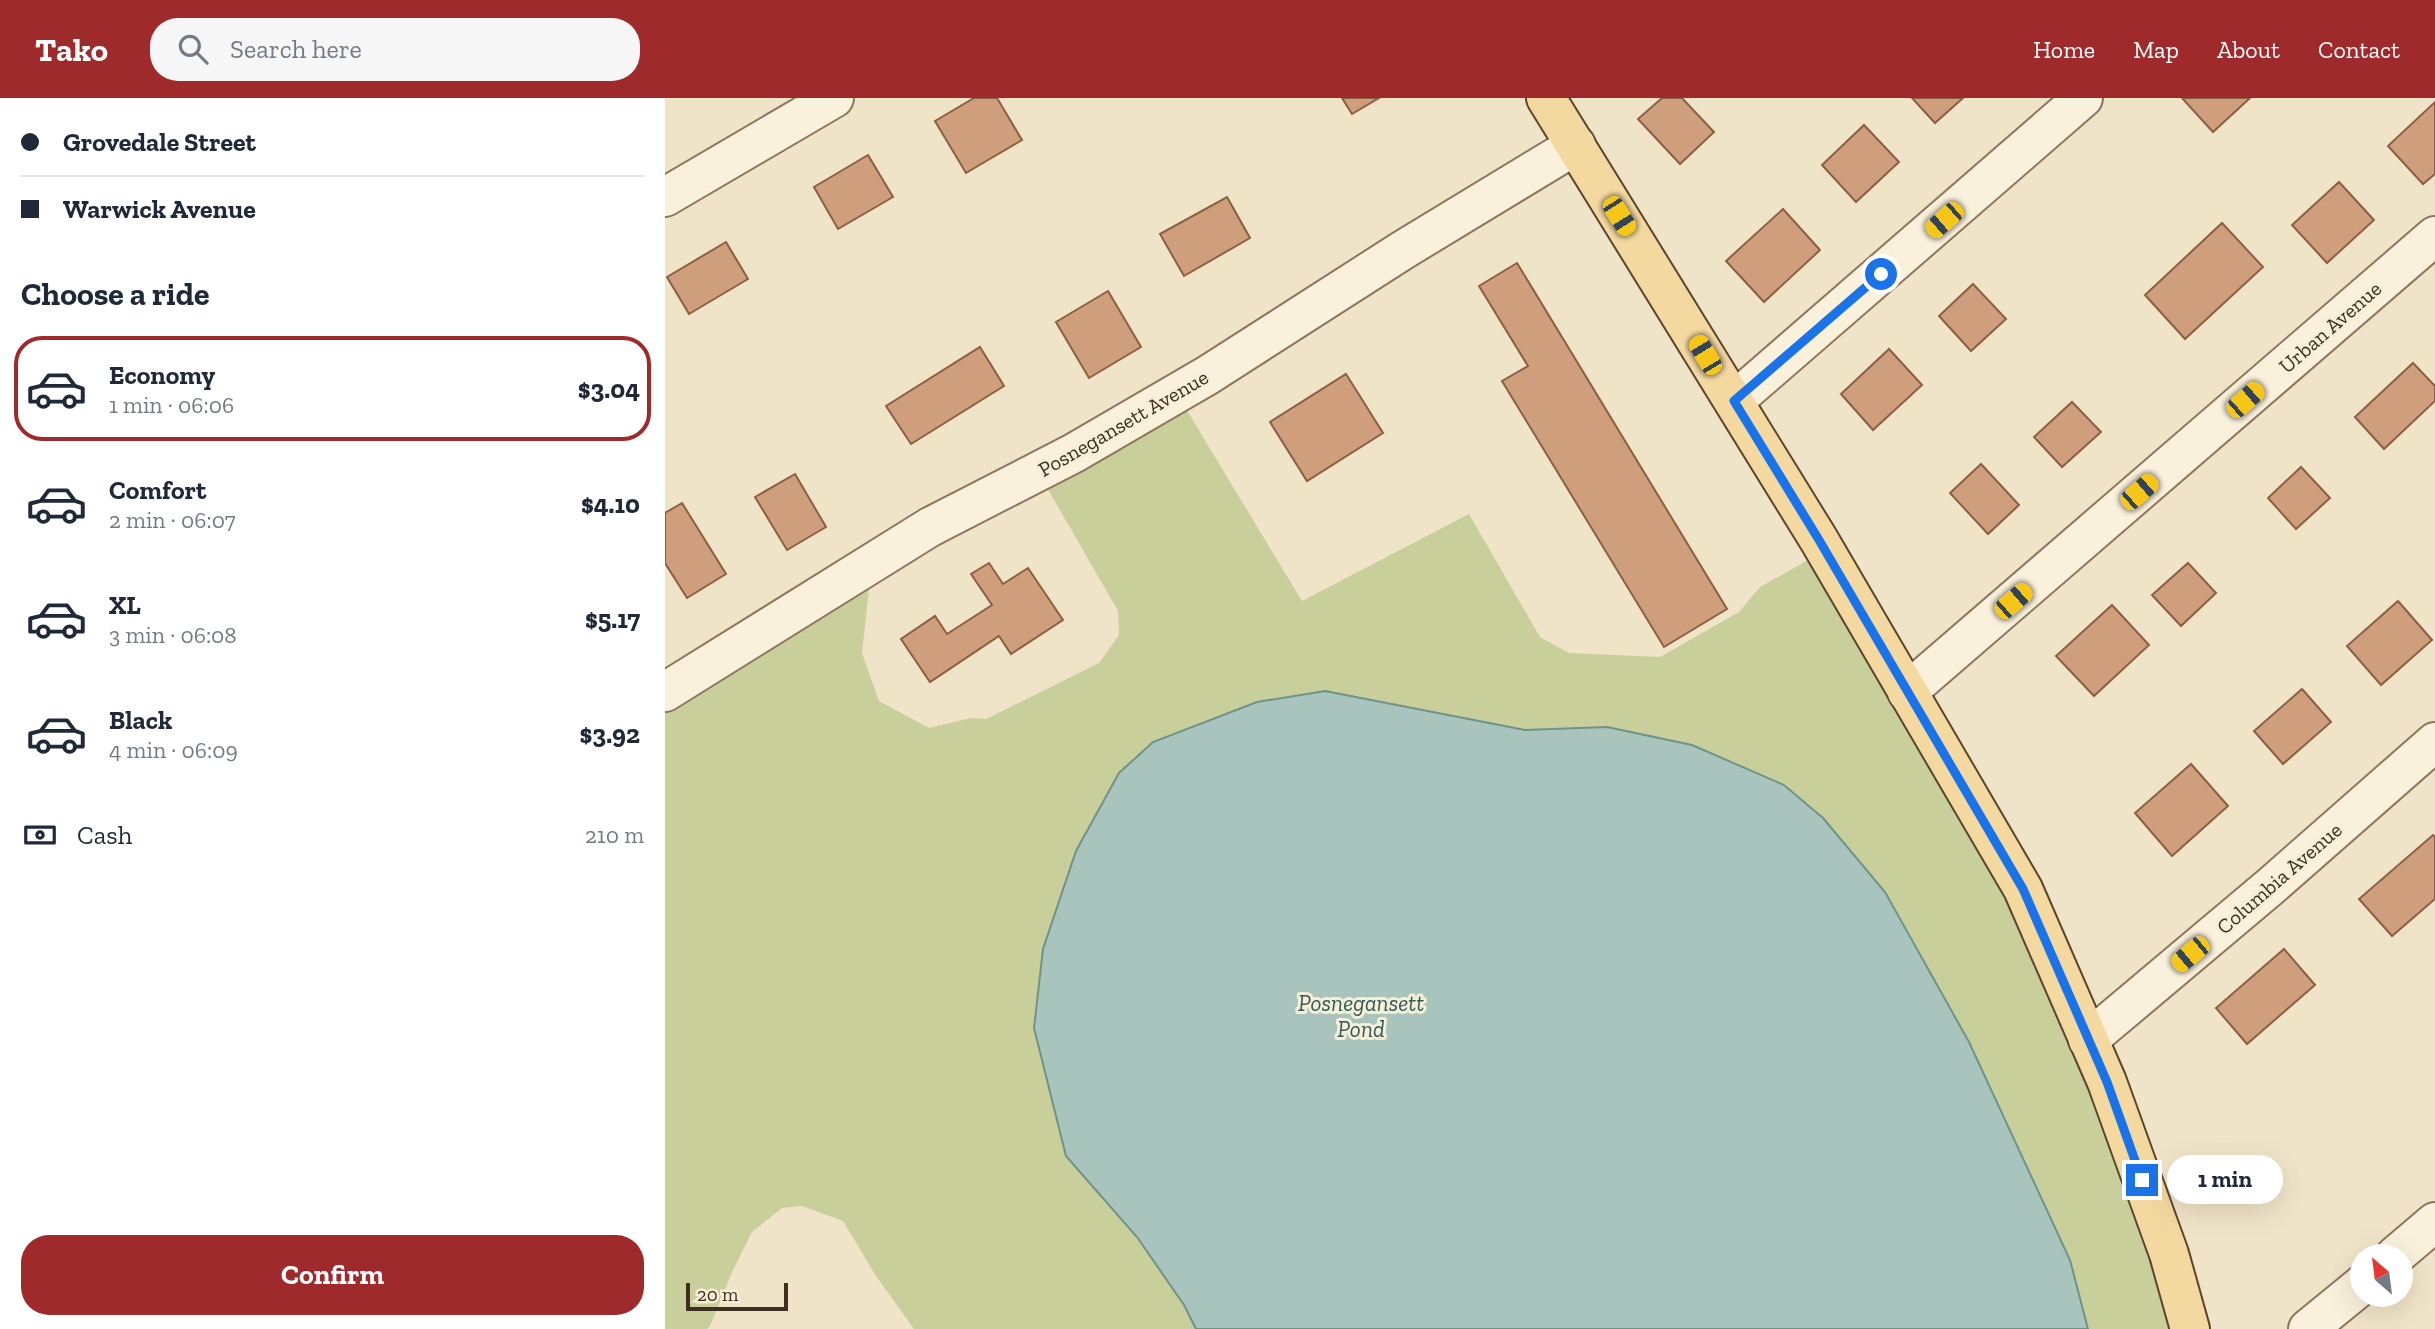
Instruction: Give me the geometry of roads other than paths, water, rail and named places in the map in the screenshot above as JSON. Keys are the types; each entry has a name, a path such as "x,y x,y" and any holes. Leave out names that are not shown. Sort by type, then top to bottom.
{"main road":[{"path":"1557,103 1576,145 1819,540 2023,889 2107,1082 2169,1254 2190,1329"}],"street":[{"path":"665,197 834,98"},
{"path":"1734,401 2084,98"},
{"name":"Posnegansett Avenue","path":"665,692 930,527 1074,453 1196,381 1422,238 1576,145"},
{"name":"Urban Avenue","path":"1907,692 2435,236"},
{"name":"Columbia Avenue","path":"2088,1040 2271,886 2435,742"},
{"path":"2409,1244 2435,1222"},
{"path":"2308,1329 2350,1295"}],"water":[{"name":"Posnegansett Pond","path":"1325,691 1525,730 1607,727 1692,745 1784,785 1823,818 1885,892 1969,1042 2070,1260 2088,1329 1196,1329 1184,1305 1137,1237 1066,1156 1034,1028 1043,949 1076,851 1119,773 1153,742 1257,702"}]}
